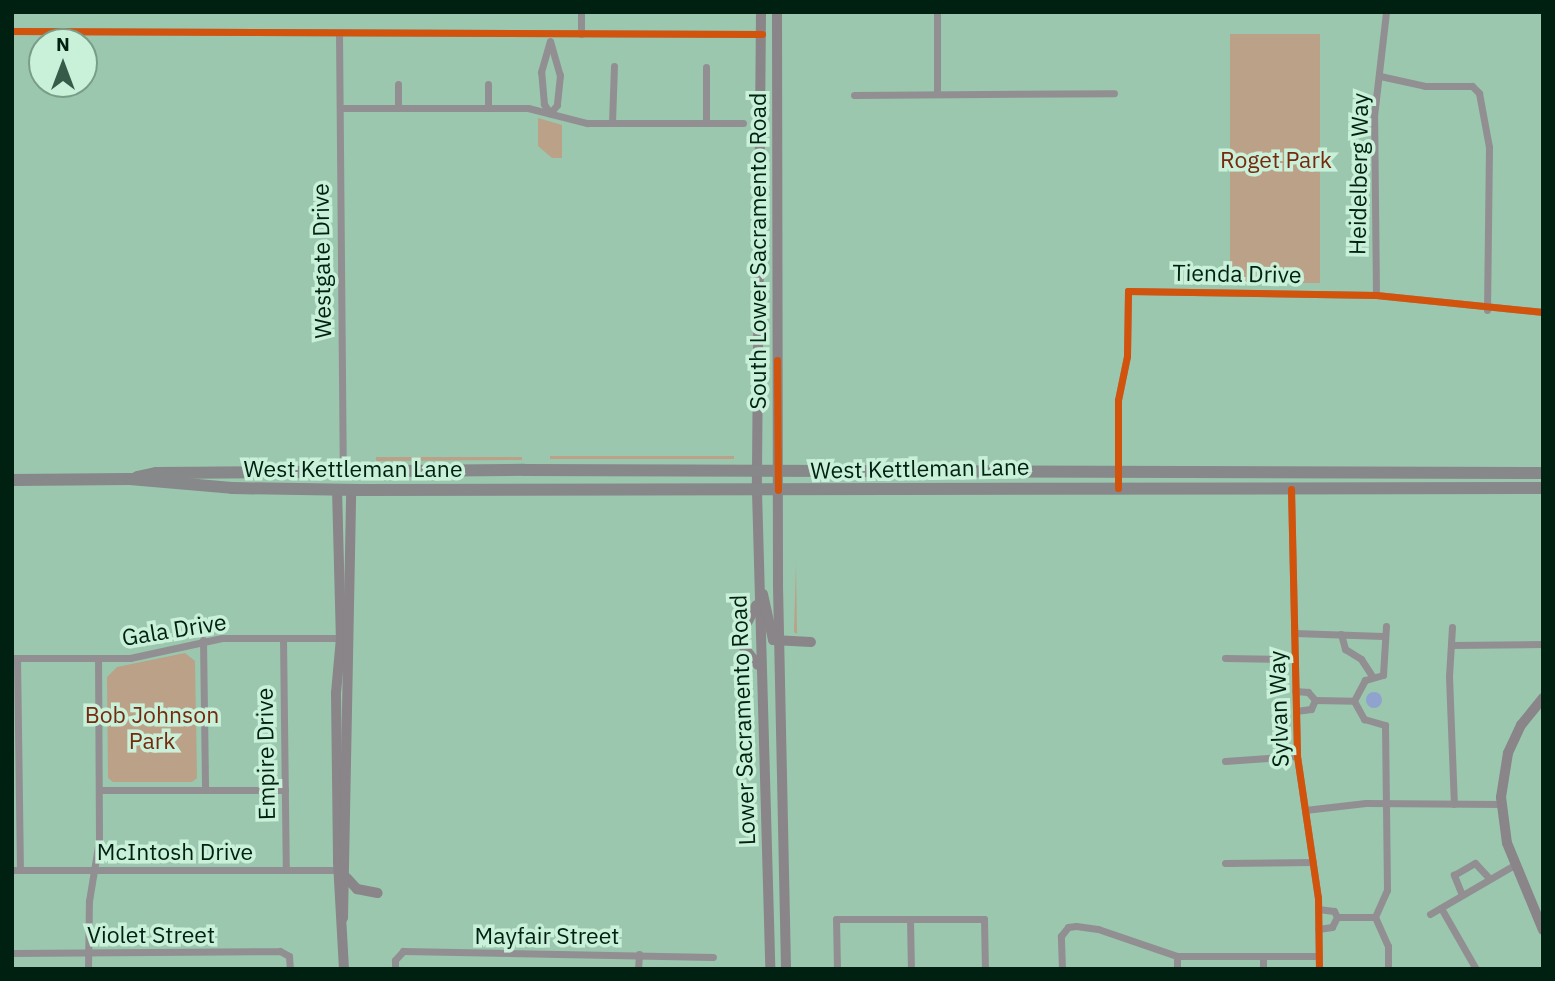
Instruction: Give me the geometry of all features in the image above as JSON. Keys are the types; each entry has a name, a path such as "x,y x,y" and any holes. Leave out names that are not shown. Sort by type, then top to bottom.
{"main road":[{"name":"South Lower Sacramento Road","path":"757,471 761,12"},
{"name":"South Lower Sacramento Road","path":"777,12 778,491"},
{"path":"762,34 770,39 771,62 777,72"},
{"name":"West Kettleman Lane","path":"130,479 156,473 343,472 1117,470 1543,473"},
{"name":"Lower Sacramento Road","path":"757,471 762,733 771,969"},
{"name":"Westgate Drive","path":"342,871 336,693 346,638 343,472"},
{"name":"West Kettleman Lane","path":"12,480 130,479 232,488 344,489 778,491 1543,488"},
{"name":"Lower Sacramento Road","path":"778,491 786,969"},
{"path":"743,631 755,610 759,585"},
{"path":"759,585 765,598 769,635 782,642 811,642"},
{"path":"743,646 754,657 761,680"},
{"path":"1543,699 1521,725 1508,753 1501,804 1507,843 1543,930"},
{"path":"750,734 762,733"},
{"path":"342,871 347,906"},
{"path":"342,871 354,888 378,893 352,895 343,918"},
{"path":"342,871 344,969"}],"street":[{"path":"581,12 581,34"},
{"path":"937,12 937,92"},
{"name":"Heidelberg Way","path":"1376,295 1374,116 1386,12"},
{"path":"12,31 339,33 551,38 581,34 762,34"},
{"name":"Westgate Drive","path":"339,33 343,472"},
{"path":"550,113 544,104 541,72 551,38"},
{"path":"550,113 557,105 560,75 551,38"},
{"path":"612,123 614,66"},
{"path":"705,67 706,123"},
{"path":"1380,76 1425,86 1478,89 1489,147 1487,310"},
{"path":"398,84 398,108"},
{"path":"488,84 488,107"},
{"path":"544,84 557,84"},
{"path":"853,94 1114,93"},
{"path":"340,108 488,107 550,113 580,122 743,123"},
{"name":"Tienda Drive","path":"1118,488 1128,291 1376,295 1487,310 1543,312"},
{"name":"Sylvan Way","path":"1291,489 1297,756 1314,862 1319,969"},
{"path":"1386,626 1383,636 1383,675 1372,676 1359,687 1354,701 1364,719 1385,725 1387,890 1375,917 1388,946 1388,969"},
{"path":"1452,627 1454,804"},
{"path":"1294,633 1383,636"},
{"path":"1340,634 1345,649 1361,659 1372,676"},
{"name":"Empire Drive","path":"283,638 286,870"},
{"name":"Gala Drive","path":"15,658 148,655 203,640 346,638"},
{"path":"203,640 205,790"},
{"path":"1451,645 1543,644"},
{"path":"15,658 16,870"},
{"path":"89,969 99,790 98,658"},
{"path":"1225,658 1295,659"},
{"path":"1295,691 1308,692 1315,700 1354,701"},
{"path":"1296,711 1311,709 1315,700"},
{"path":"1225,761 1297,756"},
{"path":"99,790 285,790"},
{"path":"1305,810 1385,804 1501,804"},
{"path":"1225,863 1314,862"},
{"path":"1462,895 1454,875 1475,863 1489,878"},
{"path":"1430,914 1516,864"},
{"name":"McIntosh Drive","path":"16,870 342,871"},
{"path":"1441,908 1476,969"},
{"path":"1318,909 1334,911 1337,917"},
{"path":"1337,917 1375,917"},
{"path":"1318,929 1332,927 1337,917"},
{"path":"837,969 836,919 984,919 985,969"},
{"path":"910,919 911,969"},
{"path":"1062,969 1061,936 1068,927 1098,929 1177,956 1319,956"},
{"name":"Violet Street","path":"12,953 279,951 289,956 290,969"},
{"name":"Mayfair Street","path":"396,969 395,960 403,951 713,957"},
{"path":"638,969 639,954"},
{"path":"1177,956 1177,969"},
{"path":"1263,956 1263,969"}],"green space":[{"name":"Roget Park","path":"1230,34 1320,34 1320,283 1230,283"},
{"path":"538,118 562,125 562,158 552,158 538,146"},
{"path":"550,456 734,456 734,459 550,459"},
{"path":"376,457 522,457 522,460 376,461"},
{"path":"796,564 797,634 794,632"},
{"name":"Bob Johnson Park","path":"185,653 195,661 197,778 192,782 113,782 108,778 107,677 117,667"}],"water":[{"path":"1374,692 1380,694 1380,706 1374,708 1368,706 1366,700 1368,694"}],"cycle path":[{"path":"12,31 762,34"},
{"path":"1118,488 1118,400 1127,356 1128,291 1376,295 1543,312"},
{"path":"777,360 778,490"},
{"path":"1291,489 1297,756 1318,898 1319,969"}]}
